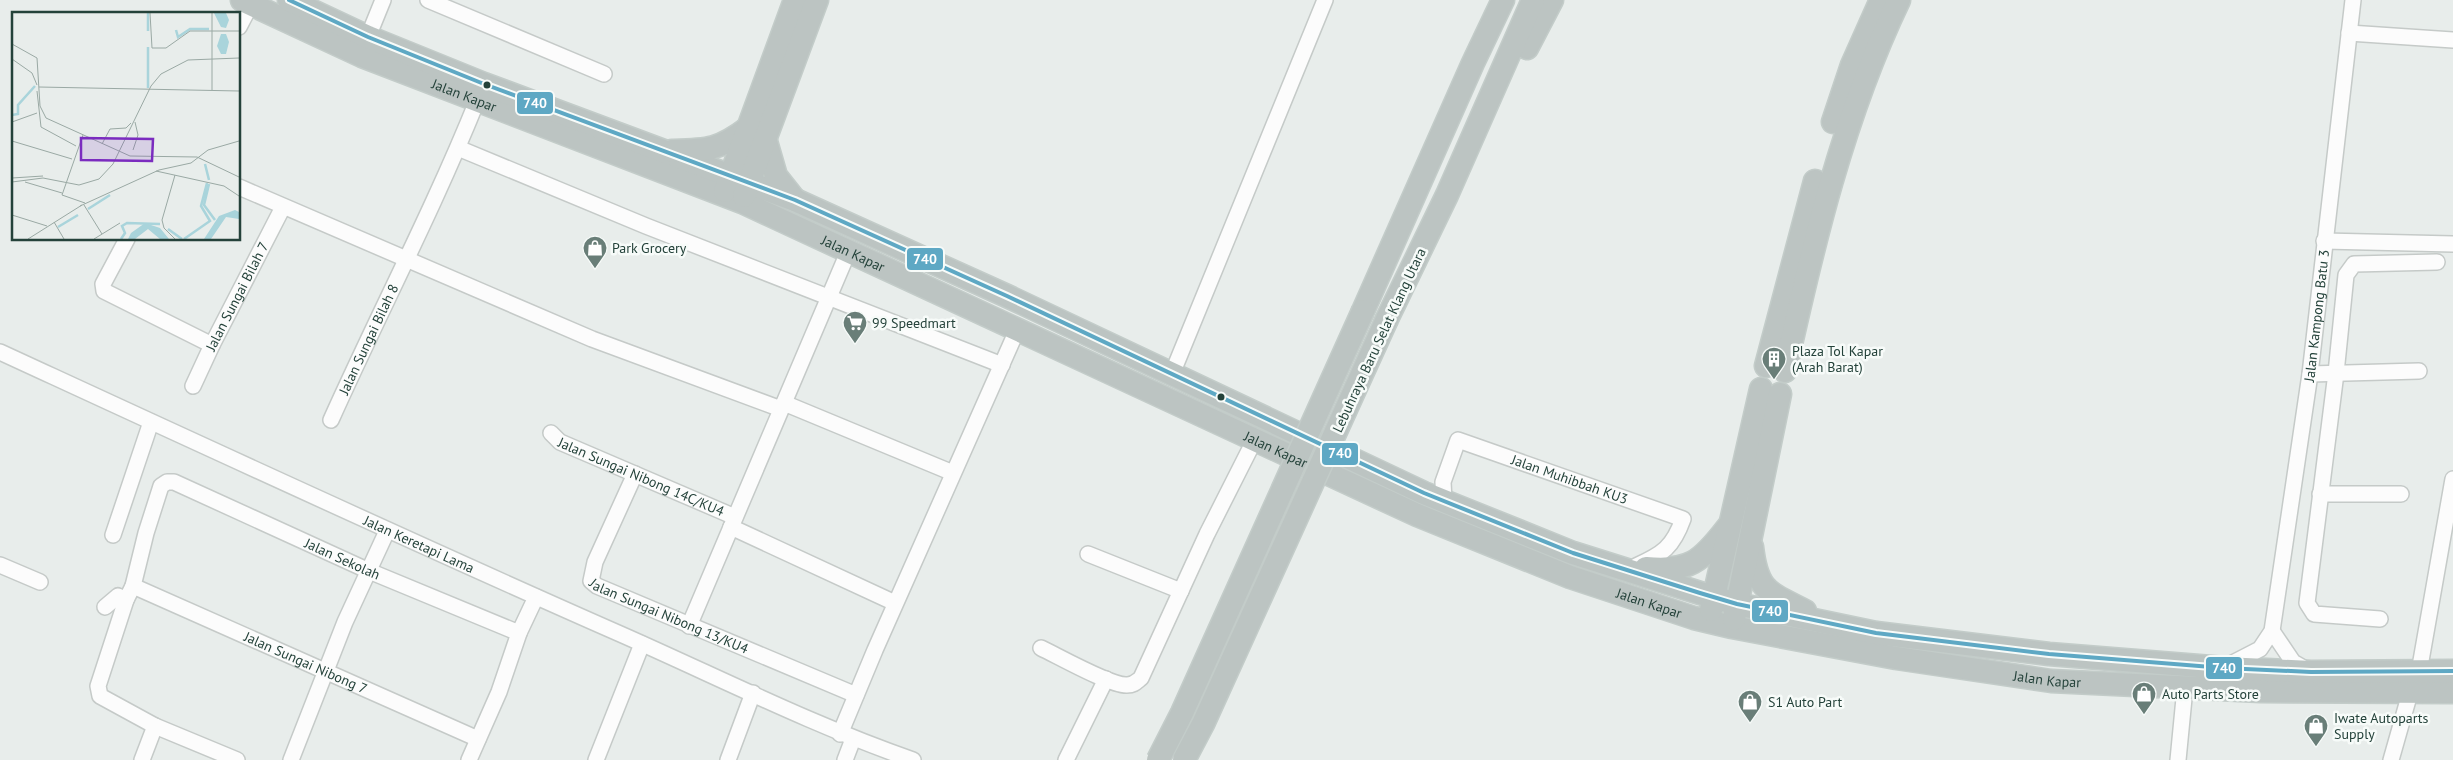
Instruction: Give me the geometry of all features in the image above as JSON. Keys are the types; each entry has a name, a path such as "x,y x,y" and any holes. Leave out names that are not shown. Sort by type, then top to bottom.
{"highway":[{"name":"Jalan Kapar","path":"289,0 368,37 484,84 661,151 849,250 1417,515 1562,574 1732,628 1982,672 2051,680 2185,688 2410,693 2453,692"},
{"path":"736,189 756,133 795,0"},
{"path":"661,151 712,148 756,133 817,0"},
{"path":"1473,63 1490,0"},
{"name":"Lebuhraya Baru Selat Klang Utara","path":"1158,760 1182,713 1503,0"},
{"name":"Lebuhraya Baru Selat Klang Utara","path":"1184,760 1387,319 1447,195 1533,0"},
{"path":"1447,195 1552,0"},
{"path":"1881,0 1852,65 1798,239 1775,368 1843,141 1885,28 1899,0"},
{"name":"Jalan Kapar","path":"246,2 362,56 477,101 736,189 795,200 1007,296 1444,501 1573,553 1713,597 1737,604 1876,633 2049,654 2224,668 2311,672 2453,672"},
{"path":"756,133 776,176 795,200"},
{"path":"1732,628 1737,604 1741,526 1770,392"},
{"path":"1610,565 1670,570 1693,563 1741,526"},
{"path":"1709,621 1713,597 1741,526"},
{"path":"1741,526 1754,571 1762,586 1781,598 1834,625"}],"street":[{"path":"368,37 383,0"},
{"path":"428,0 604,74"},
{"path":"1172,374 1324,0"},
{"name":"Jalan Kampong Batu 3","path":"2272,631 2310,374 2324,241 2338,144 2353,0"},
{"path":"240,23 246,2"},
{"path":"2350,33 2453,40"},
{"name":"Jalan Sungai Bilah 8","path":"331,420 375,322 458,148 477,101"},
{"path":"458,148 828,299 1002,365"},
{"path":"240,187 592,339 783,406 953,473"},
{"name":"Jalan Sungai Bilah 7","path":"193,386 283,207"},
{"path":"125,240 103,284 104,291 212,345"},
{"path":"2324,241 2453,244"},
{"path":"689,626 849,250"},
{"path":"2380,618 2314,614 2307,603 2336,373 2340,314 2349,268 2354,264 2436,262"},
{"path":"844,760 846,737 856,695 1018,328"},
{"name":"Jalan Keretapi Lama","path":"0,352 387,531 753,693 846,737 913,760"},
{"path":"2310,374 2419,371"},
{"path":"113,534 152,422"},
{"name":"Jalan Sungai Nibong 14C/KU4","path":"551,433 560,442 635,474 896,603"},
{"path":"1041,648 1125,686 1134,684 1141,678 1207,534 1255,439"},
{"name":"Jalan Muhibbah KU3","path":"1444,501 1443,482 1458,440 1683,519 1676,538 1663,551 1633,567"},
{"name":"Jalan Sungai Nibong 13/KU4","path":"635,474 595,562 591,581 597,586 689,626 856,695"},
{"path":"2419,672 2453,479"},
{"name":"Jalan Sekolah","path":"134,586 146,533 161,486 167,482 174,482 369,571 520,633"},
{"path":"2320,494 2401,494"},
{"path":"291,760 325,672 387,531"},
{"path":"1088,554 1182,591"},
{"path":"0,565 40,582"},
{"path":"134,586 126,600 98,686 100,696 156,726 237,760"},
{"name":"Jalan Sungai Nibong 7","path":"134,586 478,739"},
{"path":"105,607 118,596 126,600"},
{"path":"469,760 499,692 520,633 536,597"},
{"path":"2224,668 2243,660 2260,649 2272,631 2293,662 2311,672"},
{"path":"596,760 642,644"},
{"path":"1066,760 1106,679"},
{"path":"2178,760 2185,688"},
{"path":"728,760 753,693"},
{"path":"2390,760 2410,693"},
{"path":"142,760 156,726"}],"transit line":[{"name":"740","path":"289,0 368,37 484,84 795,200 1007,296 1424,493 1573,553 1700,593 1737,604 1876,633 2049,654 2224,668 2311,672 2453,671"}],"place":[{"name":"Park Grocery","path":"595,269"},
{"name":"99 Speedmart","path":"855,344"},
{"name":"Plaza Tol Kapar (Arah Barat)","path":"1774,380"},
{"name":"Auto Parts Store","path":"2144,715"},
{"name":"S1 Auto Part","path":"1750,723"},
{"name":"Iwate Autoparts Supply","path":"2316,747"}]}
